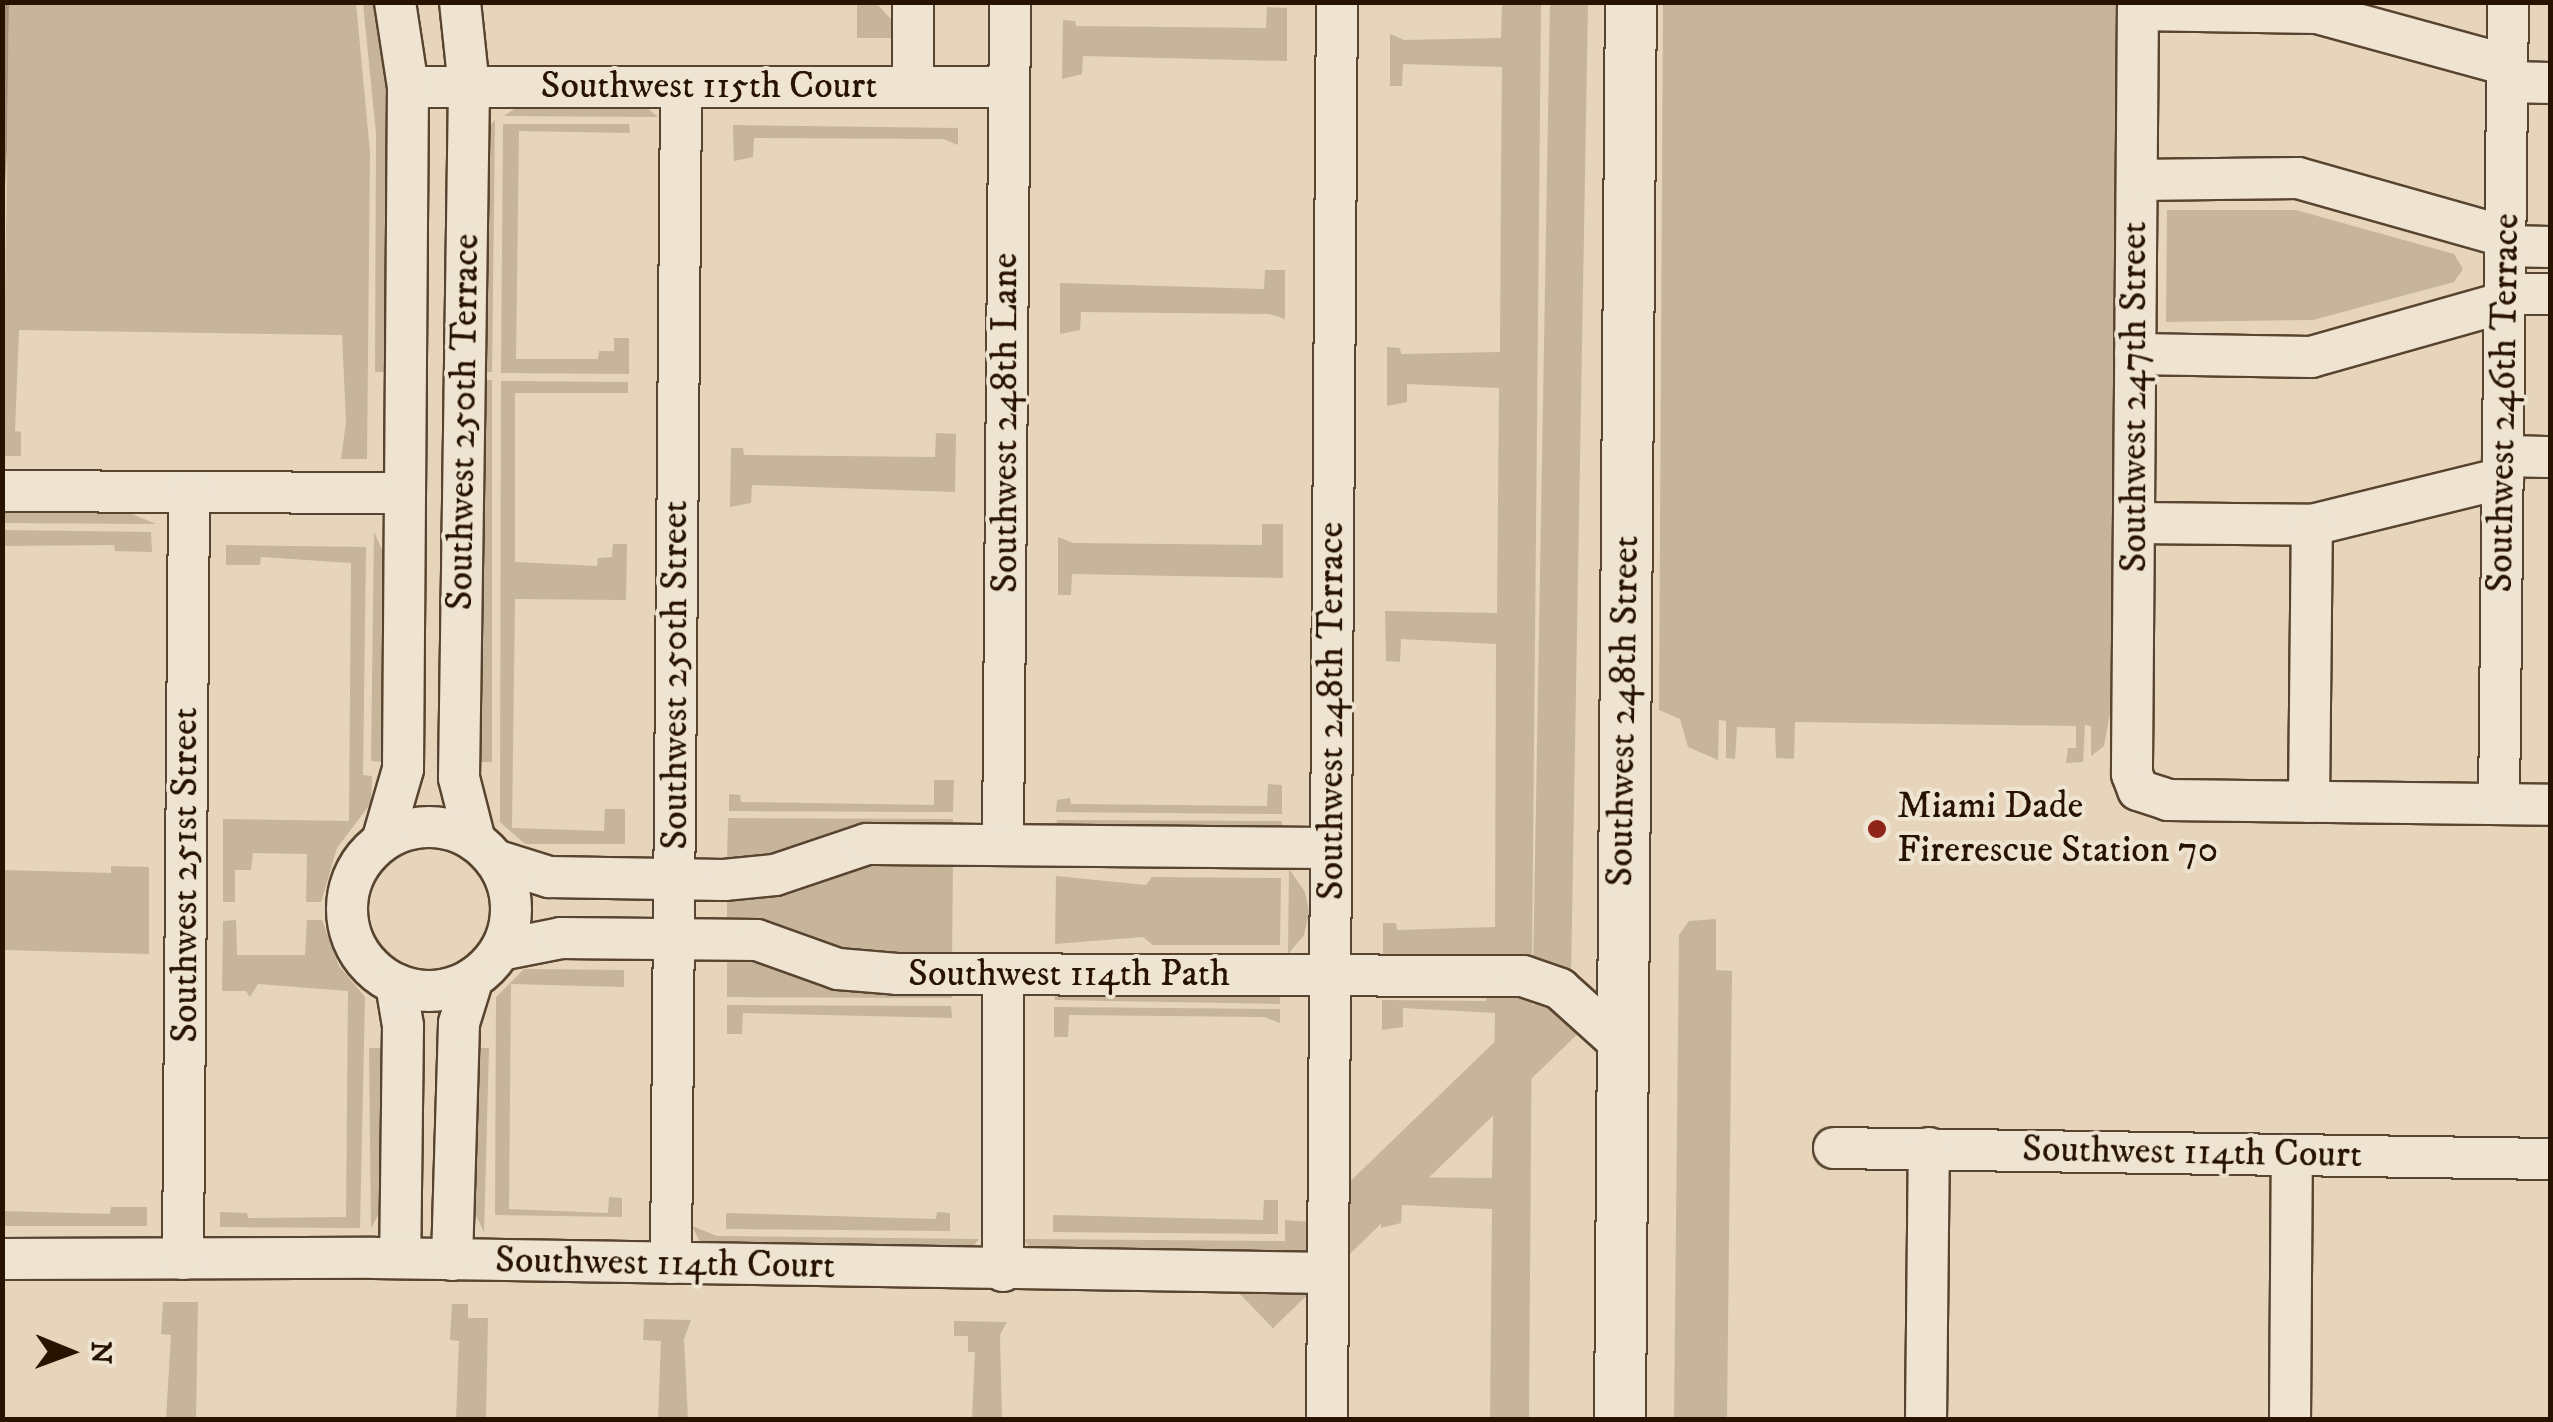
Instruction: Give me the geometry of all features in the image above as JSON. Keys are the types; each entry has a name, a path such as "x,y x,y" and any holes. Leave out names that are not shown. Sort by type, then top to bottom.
{"street":[{"name":"Southwest 250th Terrace","path":"383,838 402,778 408,87 395,2"},
{"name":"Southwest 250th Terrace","path":"460,2 470,87 459,778 485,850"},
{"name":"Southwest 248th Lane","path":"1002,844 1010,2"},
{"name":"Southwest 248th Terrace","path":"1327,1420 1337,2"},
{"name":"Southwest 248th Street","path":"1620,1420 1631,2"},
{"name":"Southwest 246th Terrace","path":"2500,804 2508,2"},
{"path":"908,5 913,87"},
{"path":"2138,6 2317,8 2507,73 2550,83"},
{"name":"Southwest 247th Street","path":"2138,6 2132,774 2138,790 2168,800 2310,802"},
{"name":"Southwest 115th Court","path":"408,87 1009,87"},
{"name":"Southwest 250th Street","path":"670,1263 681,87"},
{"path":"2137,180 2298,178 2506,241 2550,247"},
{"path":"2135,354 2311,357 2505,298 2550,294"},
{"path":"2134,522 2312,525 2503,467 2550,457"},
{"path":"2,491 405,493"},
{"name":"Southwest 251st Street","path":"183,1259 189,492"},
{"path":"2312,525 2310,802 2550,805"},
{"path":"487,964 436,992 396,984 364,960 348,922 352,881 383,838 434,826 549,876 674,879 763,877 867,844 1332,848"},
{"path":"452,1260 459,1023 511,912 485,850"},
{"name":"Southwest 114th Path","path":"487,964 532,939 674,939 762,941 850,971 1003,976 1529,976 1564,992 1621,1044"},
{"path":"1002,1270 1003,976"},
{"path":"396,984 402,1026 400,1258"},
{"name":"Southwest 114th Court","path":"1834,1148 2550,1159"},
{"path":"1926,1420 1929,1148"},
{"path":"2290,1420 2292,1156"},
{"name":"Southwest 114th Court","path":"2,1260 400,1258 1328,1273"}],"shaded area":[{"path":"9,2 7,150 3,223 2,3"},
{"path":"1550,2 1588,2 1571,979 1533,978"},
{"path":"9,3 356,3 370,152 367,459 341,459 346,422 342,335 19,330 15,431 21,432 21,456 3,456"},
{"path":"363,3 380,3 388,58 391,372 375,372 376,134"},
{"path":"857,3 876,3 893,21 895,38 857,38"},
{"path":"1502,3 1541,3 1532,957 1383,956 1383,923 1396,923 1397,930 1495,927 1496,644 1401,639 1400,662 1386,661 1385,611 1497,613 1499,388 1407,384 1407,402 1387,406 1387,347 1400,348 1401,354 1500,352 1502,67 1403,64 1402,86 1390,86 1390,34 1404,40 1501,38"},
{"path":"1663,3 2129,3 2115,687 2104,746 2091,756 2091,726 2085,725 2083,762 2066,763 2068,748 2076,748 2076,726 1795,722 1794,759 1776,758 1775,728 1737,727 1735,759 1726,758 1726,721 1719,720 1718,760 1688,747 1680,719 1659,710"},
{"path":"1267,7 1287,8 1287,61 1083,56 1082,74 1062,79 1063,20 1075,21 1076,26 1266,28"},
{"path":"522,104 646,107 658,117 504,116"},
{"path":"495,120 492,372 478,372 486,130"},
{"path":"503,124 629,124 630,133 519,131 516,359 598,359 599,351 614,351 614,338 629,338 629,374 501,373"},
{"path":"733,125 958,128 958,145 943,139 754,138 753,157 734,161"},
{"path":"2167,210 2296,210 2454,254 2463,269 2454,282 2313,320 2166,322"},
{"path":"1265,270 1285,270 1285,319 1269,314 1081,312 1080,330 1060,334 1060,283 1264,289"},
{"path":"478,380 492,380 492,762 478,762"},
{"path":"501,381 628,382 628,393 515,393 515,562 597,566 598,558 612,557 613,544 627,544 626,600 515,599 512,828 604,831 605,809 625,809 625,844 525,844 500,822"},
{"path":"936,433 956,434 955,492 752,485 751,503 730,507 731,448 743,448 744,455 935,457"},
{"path":"3,510 127,512 156,524 3,523"},
{"path":"1262,524 1283,524 1283,578 1072,574 1071,595 1058,595 1058,537 1073,543 1262,545"},
{"path":"3,530 151,532 152,552 115,551 114,545 5,546"},
{"path":"374,532 389,565 388,762 371,761"},
{"path":"226,545 366,547 363,775 372,776 371,803 337,848 321,902 306,902 307,854 253,853 251,870 235,870 235,902 223,902 223,819 349,821 351,563 261,557 260,565 226,565"},
{"path":"934,780 954,780 953,812 729,811 729,794 740,795 741,802 934,805"},
{"path":"1268,784 1282,785 1282,814 1056,812 1057,800 1070,798 1071,804 1267,806"},
{"path":"728,818 953,819 953,830 727,863"},
{"path":"1057,820 1282,821 1281,832 1056,829"},
{"path":"953,855 952,963 880,963 727,925 727,890 827,865"},
{"path":"111,866 149,867 149,954 3,950 3,870 111,873"},
{"path":"1289,869 1305,892 1309,912 1304,935 1288,954"},
{"path":"1056,876 1146,885 1152,877 1281,878 1280,945 1153,945 1143,937 1055,944"},
{"path":"1716,919 1716,970 1732,971 1727,1419 1674,1419 1679,935 1689,921"},
{"path":"236,920 237,955 305,955 307,920 322,920 339,966 365,997 360,1228 220,1227 220,1212 247,1213 248,1218 346,1217 348,991 258,984 250,997 246,991 222,991 223,921"},
{"path":"727,951 951,989 952,998 727,997"},
{"path":"524,969 624,970 624,987 511,984 509,1209 608,1213 609,1197 622,1198 622,1217 495,1215 496,997"},
{"path":"1055,988 1280,992 1280,1004 1055,1000"},
{"path":"1487,995 1532,995 1529,1419 1490,1419 1492,1209 1402,1205 1401,1223 1381,1228 1381,1177 1492,1178 1495,1013 1403,1008 1403,1027 1382,1030 1382,1000 1486,1001"},
{"path":"1541,997 1577,1034 1273,1328 1237,1291"},
{"path":"727,1005 951,1006 952,1018 743,1013 742,1034 727,1034"},
{"path":"1054,1007 1280,1009 1280,1023 1264,1017 1069,1015 1068,1037 1054,1037"},
{"path":"369,1048 386,1048 382,1208 371,1228"},
{"path":"473,1048 489,1048 484,1232 472,1207"},
{"path":"1264,1200 1278,1200 1278,1234 1053,1232 1053,1215 1263,1220"},
{"path":"111,1207 147,1207 147,1226 3,1226 3,1211 110,1214"},
{"path":"937,1212 950,1213 950,1231 726,1229 726,1213 936,1219"},
{"path":"1285,1220 1310,1222 1306,1240 1286,1254 1031,1249 1023,1239 1285,1241"},
{"path":"692,1226 717,1236 979,1239 972,1248 701,1244"},
{"path":"163,1302 198,1302 196,1419 166,1419 171,1335 161,1334"},
{"path":"452,1304 468,1304 468,1318 488,1318 486,1419 456,1419 459,1341 450,1340"},
{"path":"644,1319 691,1320 684,1339 688,1419 658,1419 661,1341 643,1340"},
{"path":"954,1321 1007,1322 1000,1335 1002,1419 972,1419 975,1352 968,1352 968,1336 954,1336"}],"place":[{"name":"Miami Dade Firerescue Station 70","path":"1877,829"}]}
